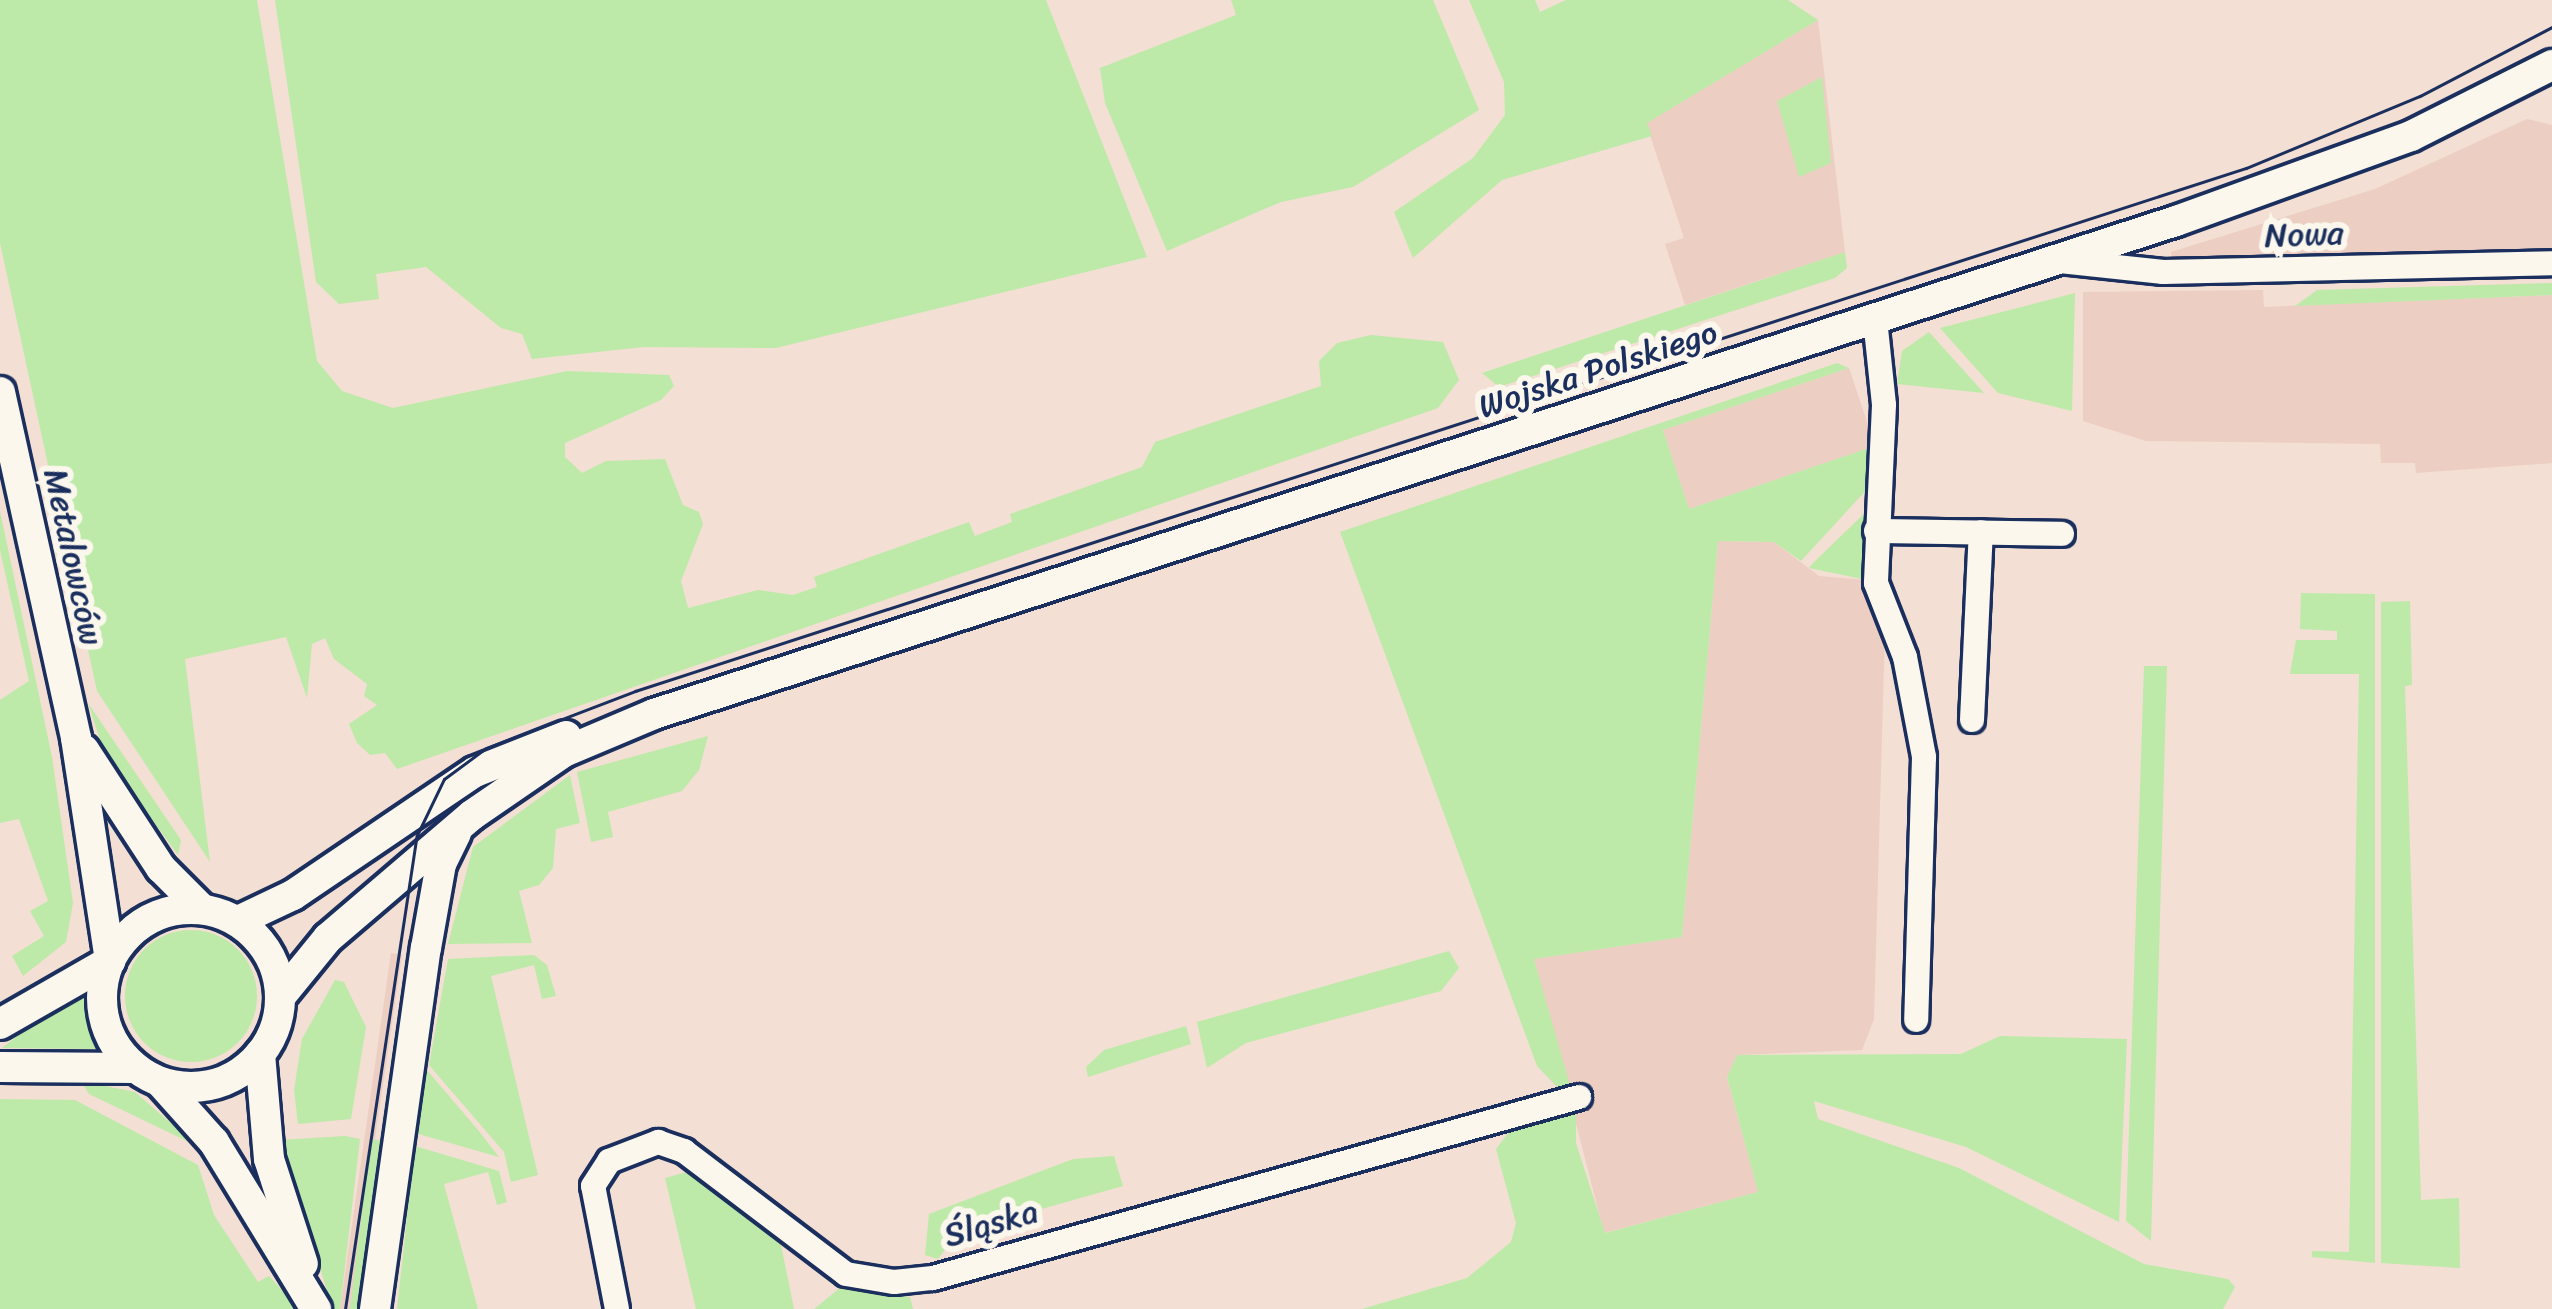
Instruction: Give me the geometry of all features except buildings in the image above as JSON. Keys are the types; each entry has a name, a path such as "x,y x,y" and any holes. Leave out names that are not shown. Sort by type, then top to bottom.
{"street":[{"name":"Wojska Polskiego","path":"654,714 2058,261 2411,136 2552,65"},
{"name":"Nowa","path":"2058,261 2163,272 2552,263"},
{"path":"1875,319 1884,405 1876,584 1905,657 1924,757 1916,1020"},
{"name":"Metalowców","path":"0,392 76,738 110,961"},
{"path":"1876,531 2062,534"},
{"path":"1972,721 1981,532"},
{"path":"316,1309 269,1159 260,1054 280,997 328,938 472,815 564,752 654,714"},
{"path":"238,921 293,895 475,772 566,735 654,714"},
{"path":"76,738 161,868 202,909 238,921 272,959 280,997"},
{"path":"375,1309 441,864 472,815"},
{"path":"0,1024 110,961 147,920 202,909"},
{"path":"110,961 104,1019 148,1076 214,1142 316,1309"},
{"path":"0,1067 148,1076 205,1087 260,1054"},
{"name":"Śląska","path":"617,1309 592,1207 596,1173 658,1142 684,1151 846,1274 894,1282 933,1278 1579,1097"}],"shaded area":[{"path":"1818,20 1845,252 1685,305 1665,244 1684,238 1646,123"},
{"path":"2527,119 2552,125 2552,254 2172,262 2171,252 2375,189"},
{"path":"2263,290 2264,307 2552,295 2552,463 2416,473 2415,463 2381,463 2380,444 2146,441 2083,421 2083,292"},
{"path":"1849,368 1875,446 1689,509 1663,430"},
{"path":"1718,541 1774,542 1819,576 1867,580 1885,630 1874,1019 1862,1050 1737,1055 1727,1078 1758,1192 1604,1233 1534,959 1682,937"},
{"path":"391,953 402,955 350,1309 340,1309"}],"green space":[{"path":"0,0 257,0 317,361 342,391 393,408 567,371 669,375 674,386 661,400 565,443 565,457 582,473 606,461 665,459 683,505 699,512 703,524 681,581 688,608 758,590 793,595 817,587 814,577 969,522 975,536 1012,522 1010,514 1142,467 1155,442 1321,386 1319,361 1337,343 1371,335 1443,342 1459,380 1438,408 397,769 385,753 370,755 357,743 349,724 377,705 364,696 367,684 334,659 325,638 312,644 307,698 286,637 185,659 210,862 97,691 0,243"},
{"path":"275,0 1046,0 1147,257 776,348 644,347 532,359 522,334 501,328 426,267 376,274 379,299 339,304 316,282"},
{"path":"1231,0 1433,0 1479,110 1353,187 1281,202 1167,251 1105,103 1100,68 1236,15"},
{"path":"1469,0 1535,0 1540,12 1566,0 1788,0 1818,20 1647,123 1652,136 1502,180 1413,258 1394,212 1473,158 1505,115 1504,82"},
{"path":"1822,77 1831,163 1799,177 1777,101"},
{"path":"1845,252 1847,268 1835,278 1499,387 1482,373"},
{"path":"2552,283 2552,295 2295,306 2317,290"},
{"path":"2075,293 2072,411 1998,393 1940,328"},
{"path":"1929,332 1984,393 1897,384 1902,351"},
{"path":"1837,363 1849,368 1663,430 1689,509 1875,446 1869,487 1801,561 1774,542 1718,541 1682,937 1534,959 1570,1085 1560,1090 1537,1066 1340,532"},
{"path":"1871,507 1867,580 1809,568 1813,563"},
{"path":"0,511 52,757 73,903 66,942 23,976 12,956 44,936 30,911 48,901 19,819 0,823 0,700 29,681 0,550"},
{"path":"2301,593 2375,594 2375,1263 2312,1257 2312,1251 2349,1252 2359,674 2290,674 2296,640 2337,640 2337,631 2300,629"},
{"path":"2410,601 2412,685 2405,686 2421,1200 2459,1198 2460,1268 2381,1263 2381,602"},
{"path":"2144,666 2167,666 2151,1241 2126,1221"},
{"path":"88,703 181,840 178,855 105,755"},
{"path":"708,736 699,770 682,791 608,812 613,837 591,842 577,772"},
{"path":"570,775 580,823 556,829 553,868 539,885 519,891 532,943 448,944 473,847"},
{"path":"191,930 216,935 238,949 252,971 257,996 252,1021 238,1043 216,1057 191,1062 166,1057 144,1043 130,1021 125,996 130,971 144,949 166,935"},
{"path":"1449,951 1459,968 1441,991 1246,1043 1207,1068 1197,1022"},
{"path":"534,955 547,965 556,996 542,999 534,965 491,976 538,1175 511,1182 504,1152 429,1065 448,959"},
{"path":"335,980 344,982 366,1027 351,1119 298,1124 294,1090 302,1039"},
{"path":"85,996 100,1049 2,1048 26,1029"},
{"path":"1186,1026 1191,1044 1088,1077 1086,1067 1104,1050"},
{"path":"2000,1036 2127,1039 2119,1222 1966,1147 1814,1101 1818,1119 1959,1168 2144,1264 2228,1279 2235,1287 2223,1309 1362,1309 1467,1278 1511,1242 1516,1223 1496,1149 1509,1132 1576,1111 1576,1143 1605,1233 1758,1192 1727,1077 1737,1055 1961,1054"},
{"path":"426,1069 478,1130 499,1157 415,1133"},
{"path":"81,1081 135,1092 197,1146 89,1094"},
{"path":"0,1099 75,1100 198,1165 214,1215 258,1282 269,1276 299,1309 0,1309"},
{"path":"360,1139 340,1309 333,1309 279,1140"},
{"path":"371,1139 383,1141 362,1309 350,1309"},
{"path":"415,1146 499,1171 507,1202 497,1205 488,1172 444,1184 478,1309 397,1309"},
{"path":"1114,1156 1123,1186 957,1233 938,1259 925,1255 929,1214 1073,1159"},
{"path":"691,1171 781,1245 794,1309 696,1309 665,1178"},
{"path":"841,1287 910,1297 913,1309 814,1309"}],"tram line":[{"path":"345,1309 417,835 444,779 486,748 635,691 2246,168 2420,96 2552,27"}]}
